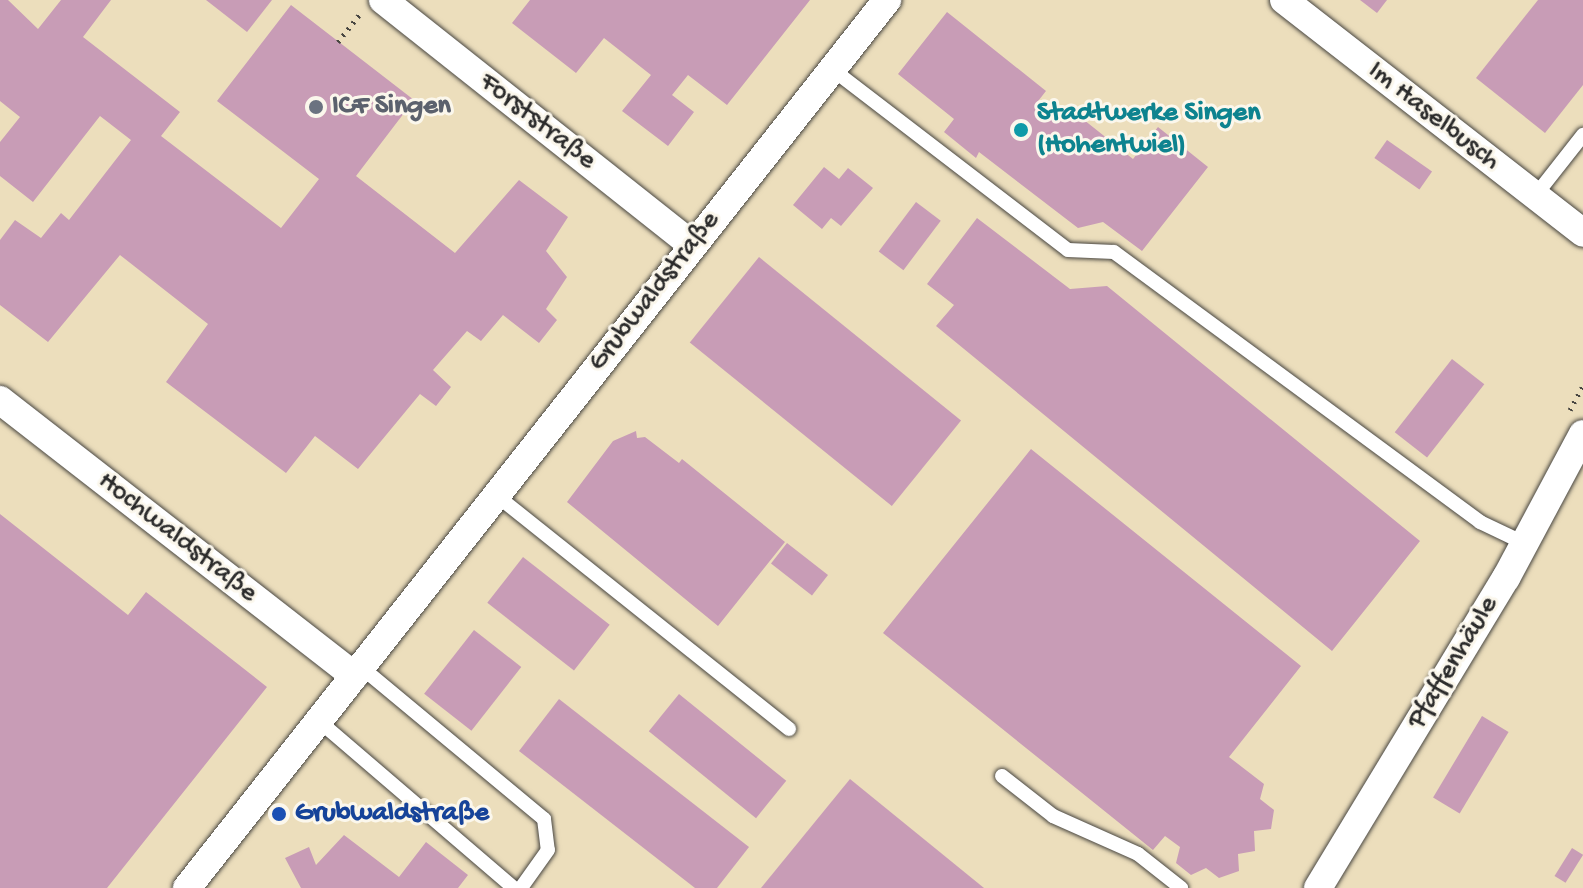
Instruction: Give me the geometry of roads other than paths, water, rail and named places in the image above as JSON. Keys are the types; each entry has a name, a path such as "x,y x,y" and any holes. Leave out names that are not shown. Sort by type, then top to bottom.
{"street":[{"name":"Grubwaldstraße","path":"187,888 691,244 887,0"},
{"name":"Im Haselbusch","path":"1284,0 1583,233"},
{"name":"Forststraße","path":"372,7 691,244"},
{"name":"Hochwaldstraße","path":"0,400 357,672"},
{"name":"Pfaffenhäule","path":"1318,888 1524,543 1583,434"}],"lane":[{"path":"832,69 1068,250 1114,252 1480,522 1524,543"},
{"path":"1535,196 1583,135"},
{"path":"496,495 789,729"},
{"path":"357,672 544,819 548,850 521,888"},
{"path":"319,721 514,888"},
{"path":"1002,776 1053,816 1138,854 1181,888"}],"place":[{"name":"ICF Singen","path":"316,107"},
{"name":"Stadtwerke Singen (Hohentwiel)","path":"1021,130"},
{"name":"Grubwaldstraße","path":"279,814"}]}
